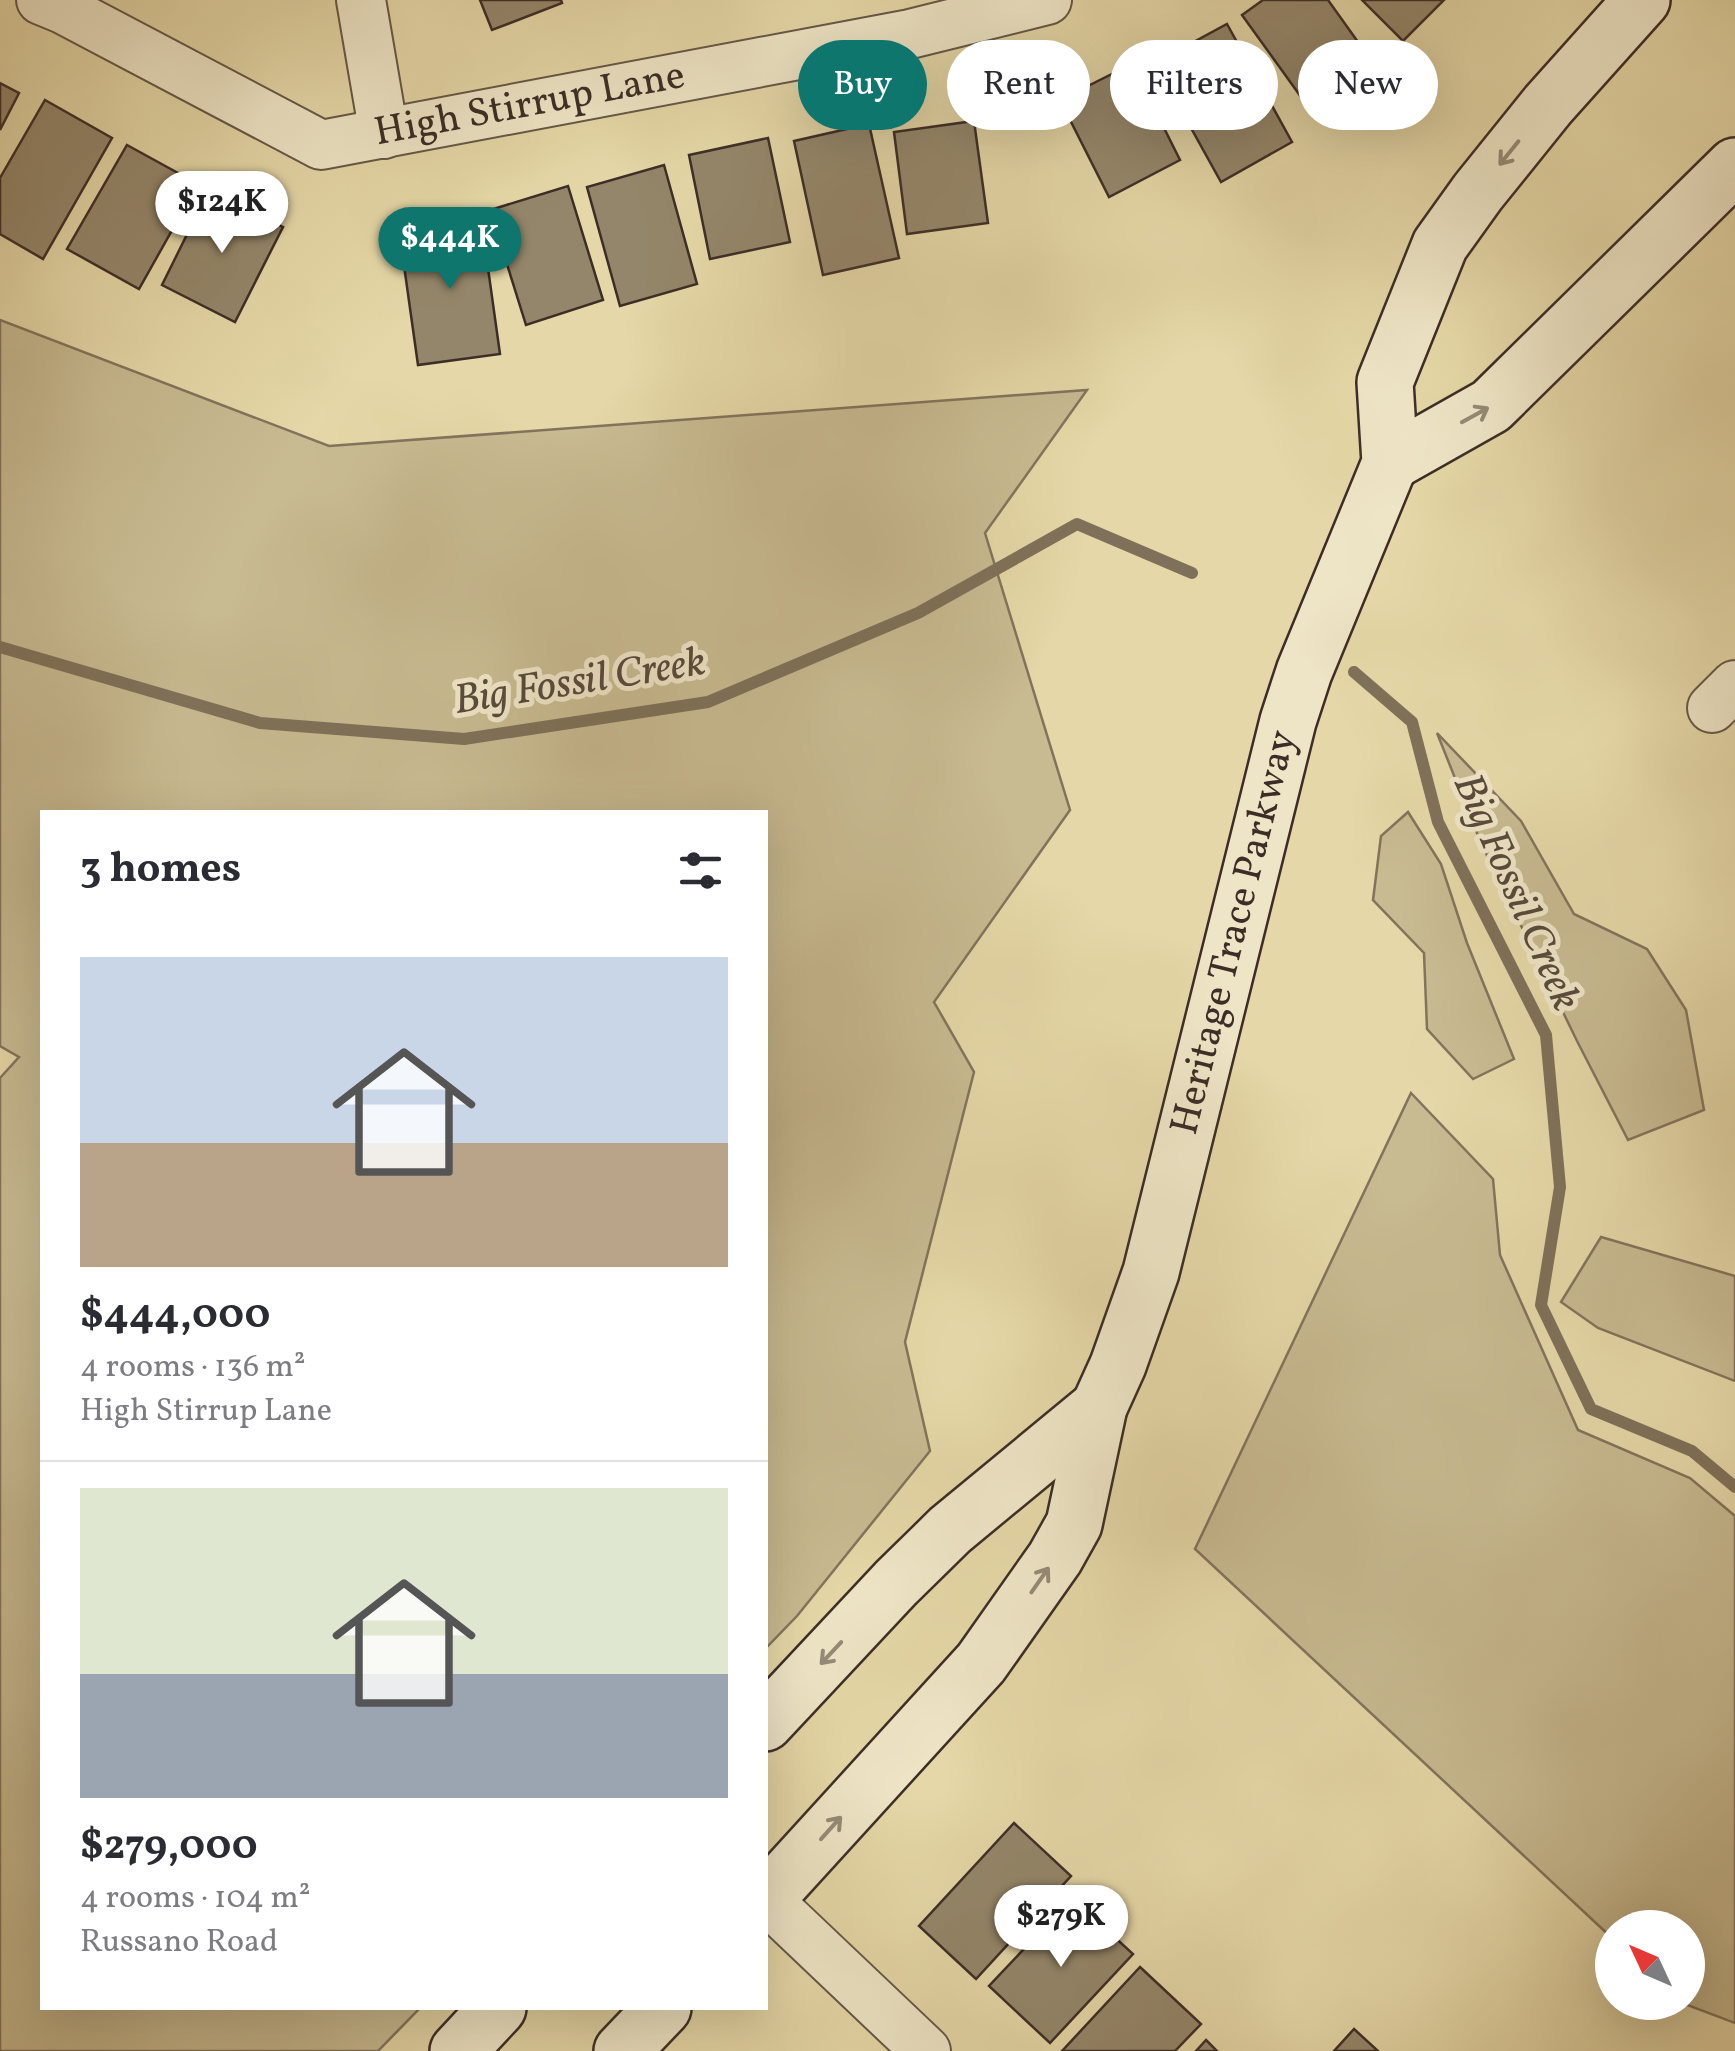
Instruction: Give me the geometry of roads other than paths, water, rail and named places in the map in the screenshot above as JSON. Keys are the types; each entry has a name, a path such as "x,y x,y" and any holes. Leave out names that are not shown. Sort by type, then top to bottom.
{"street":[{"name":"High Stirrup Lane","path":"41,0 321,145 910,34 1048,0"},
{"path":"362,0 384,134"},
{"name":"Heritage Trace Parkway","path":"768,1898 981,1663 1055,1558 1074,1524 1099,1407 1118,1366 1150,1272 1288,721 1304,672 1390,463 1386,382 1440,245 1548,105 1642,0"},
{"path":"1390,463 1491,406 1735,166"},
{"name":"Heritage Trace Parkway","path":"768,1719 950,1530 1099,1407"},
{"path":"768,1902 926,2051"},
{"path":"458,2051 496,2010"},
{"path":"622,2051 662,2010"}],"waterway":[{"name":"Big Fossil Creek","path":"0,647 260,723 464,739 708,702 918,613 1077,524 1192,573"},
{"name":"Big Fossil Creek","path":"1354,672 1412,722 1438,822 1546,1035 1560,1187 1541,1305 1591,1409 1692,1451 1735,1487"}]}
